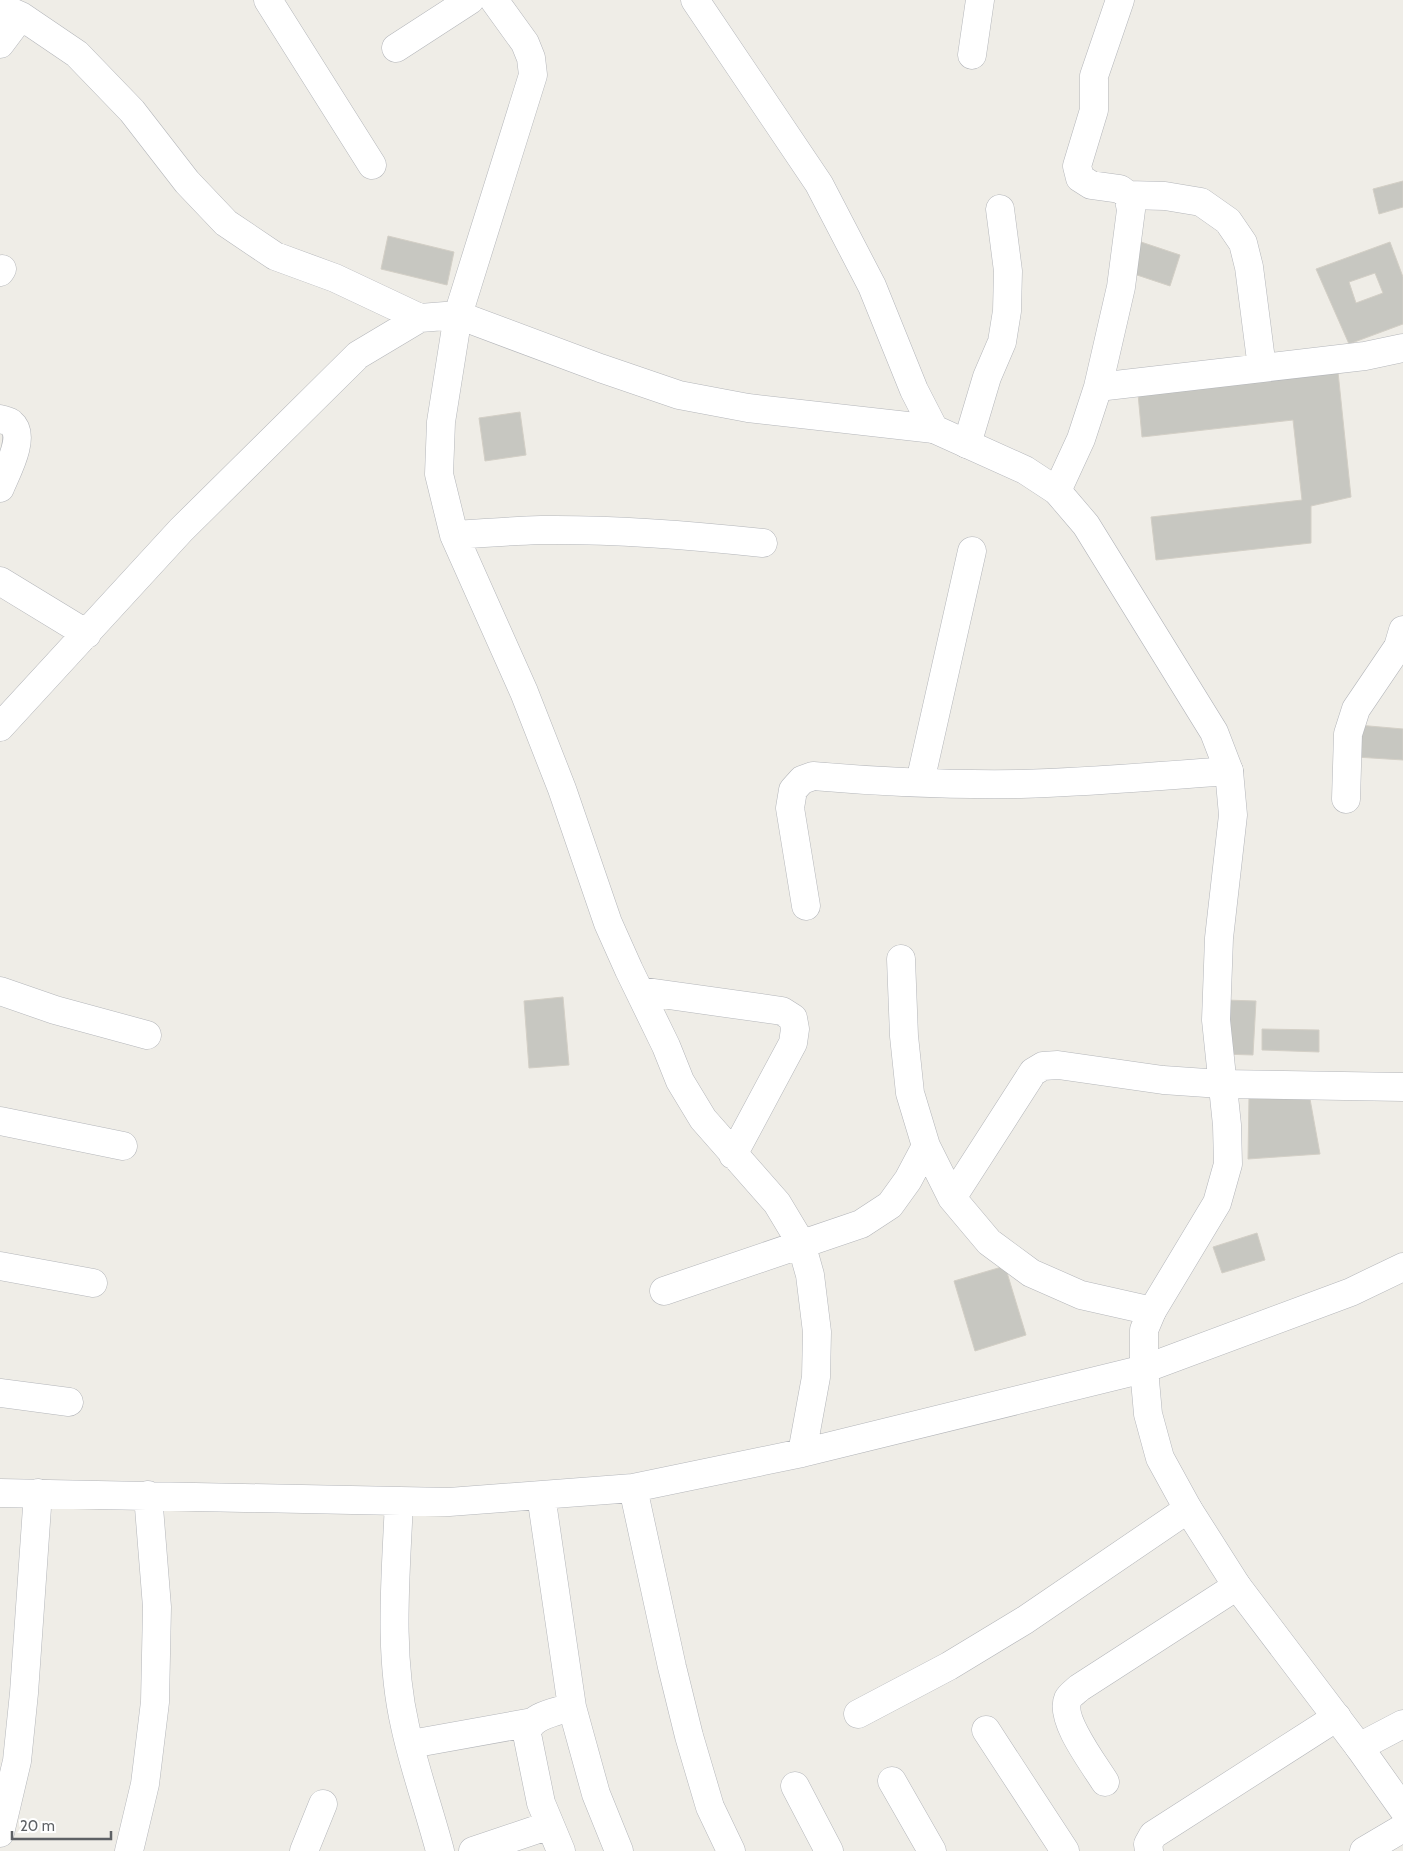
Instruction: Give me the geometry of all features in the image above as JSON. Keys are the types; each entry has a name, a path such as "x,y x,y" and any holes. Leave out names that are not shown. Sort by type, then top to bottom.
{"street":[{"path":"268,0 372,165"},
{"path":"396,48 470,0"},
{"path":"494,0 525,43 532,58 533,75 458,315 441,422 439,474 454,535 524,692 562,789 608,923 666,1046 680,1082 703,1118 777,1203 801,1243 810,1275 818,1332 816,1377 802,1452"},
{"path":"695,0 818,184 872,286 914,390 934,429"},
{"path":"972,55 980,0"},
{"path":"1120,0 1094,76 1094,110 1078,166 1080,178 1091,185 1120,189 1128,195 1165,196 1200,202 1228,221 1243,243 1249,268 1262,368"},
{"path":"0,44 10,11 78,54 132,111 187,182 226,223 275,256 334,278 420,318"},
{"path":"1057,491 1081,439 1098,387 1121,287 1131,210 1128,195"},
{"path":"967,444 987,377 1002,342 1007,311 1008,271 1000,208"},
{"path":"0,727 181,530 358,355 420,318 458,315 600,368 679,395 748,408 934,429 1025,470 1057,491 1086,525 1214,732 1229,771 1233,815 1219,938 1216,1020 1221,1084 1227,1125 1228,1164 1217,1203 1146,1340 1148,1414 1160,1458 1188,1509 1237,1586 1360,1747 1403,1809"},
{"path":"1098,387 1365,356 1403,348"},
{"path":"0,419 12,424 18,434 17,447 0,488"},
{"path":"454,535 542,530 622,532 708,537 762,543"},
{"path":"920,782 972,551"},
{"path":"0,581 87,634"},
{"path":"1346,799 1348,734 1356,709 1398,647 1403,630"},
{"path":"806,906 790,808 793,790 802,780 813,776 920,782 1019,784 1109,780 1229,771"},
{"path":"901,959 904,1036 910,1093 926,1146 952,1198 989,1242 1031,1273 1081,1295 1146,1340"},
{"path":"640,991 782,1011 793,1018 795,1028 793,1043 734,1155"},
{"path":"0,992 55,1010 147,1035"},
{"path":"952,1198 1033,1072 1043,1066 1058,1066 1163,1080 1221,1084 1403,1088"},
{"path":"0,1121 123,1146"},
{"path":"664,1291 861,1224 890,1205 908,1180 926,1146"},
{"path":"0,1266 93,1283"},
{"path":"0,1493 449,1502 633,1488 802,1452 1146,1340 1351,1292 1403,1267"},
{"path":"0,1393 69,1402"},
{"path":"633,1488 689,1736 710,1807 731,1851"},
{"path":"0,1833 17,1761 24,1693 38,1493"},
{"path":"129,1851 145,1784 155,1702 157,1607 148,1495"},
{"path":"541,1495 572,1707 596,1794 619,1851"},
{"path":"399,1501 395,1619 397,1668 410,1744 440,1851"},
{"path":"858,1714 949,1666 1025,1620 1188,1509"},
{"path":"1105,1782 1074,1732 1066,1713 1068,1698 1079,1688 1237,1586"},
{"path":"410,1744 533,1722 572,1707"},
{"path":"1149,1851 1148,1844 1153,1836 1337,1717"},
{"path":"533,1722 528,1727 527,1734 541,1803 560,1851"},
{"path":"1360,1747 1403,1724"},
{"path":"986,1730 1065,1851"},
{"path":"892,1781 932,1851"},
{"path":"795,1786 829,1851"},
{"path":"304,1851 323,1804"},
{"path":"473,1851 550,1825"},
{"path":"1364,1851 1403,1828"}],"building":[{"path":"1403,181 1403,207 1379,214 1373,189"},
{"path":"388,236 454,252 447,285 381,269"},
{"path":"1141,242 1180,255 1170,286 1131,273"},
{"path":"1390,242 1403,277 1403,324 1349,344 1316,269","holes":["1375,273 1383,293 1356,303 1349,282"]},
{"path":"1338,372 1351,497 1311,506 1311,543 1156,560 1151,517 1302,500 1293,420 1142,437 1138,394"},
{"path":"520,412 526,455 485,461 479,418"},
{"path":"1358,725 1403,729 1403,760 1356,757"},
{"path":"563,997 569,1065 529,1068 524,1001"},
{"path":"1225,1000 1256,1001 1253,1055 1222,1054"},
{"path":"1262,1029 1319,1030 1319,1052 1262,1050"},
{"path":"1249,1096 1310,1099 1320,1154 1248,1159"},
{"path":"1257,1233 1265,1260 1222,1273 1213,1247"},
{"path":"1005,1266 1026,1335 975,1351 954,1281"}]}
